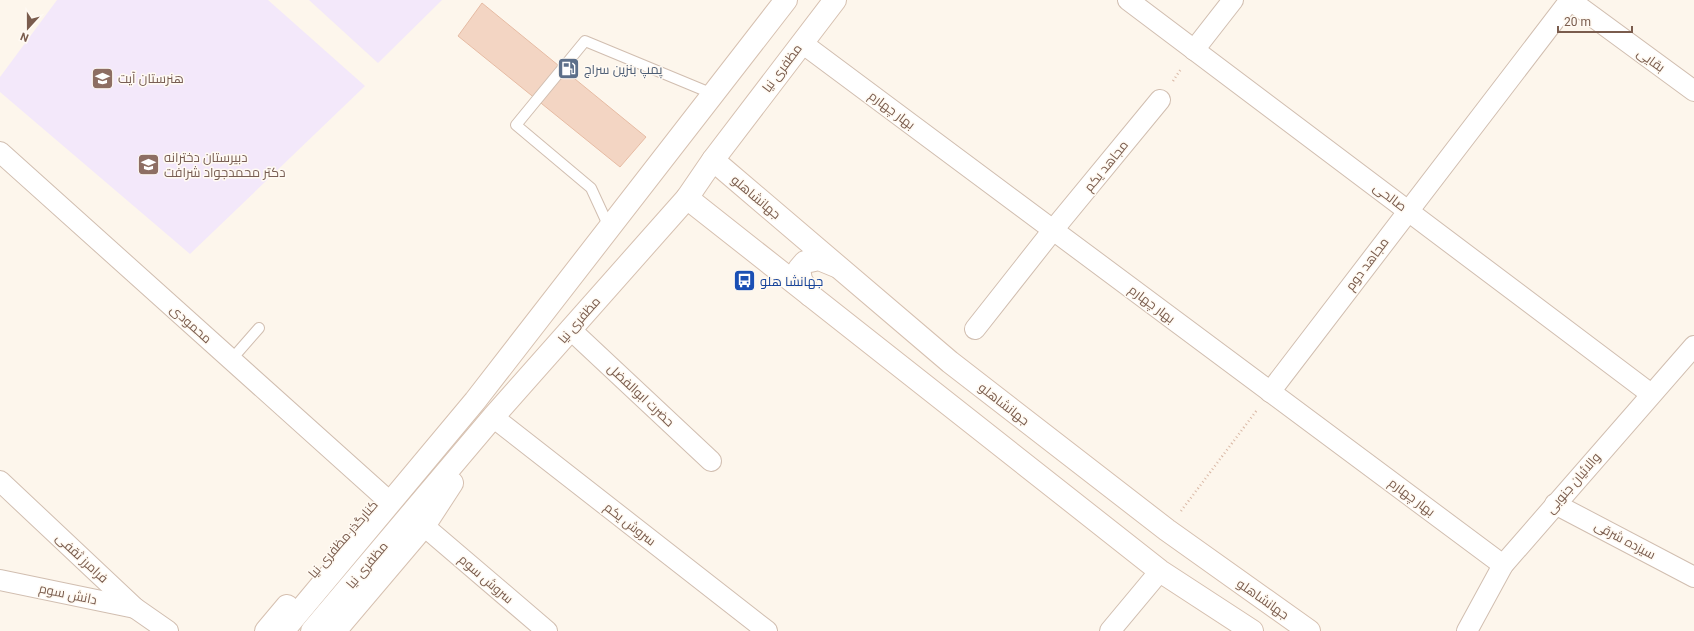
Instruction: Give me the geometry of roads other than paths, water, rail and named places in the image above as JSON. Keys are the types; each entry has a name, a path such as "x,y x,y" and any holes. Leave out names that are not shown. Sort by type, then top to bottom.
{"main road":[{"name":"مظفری نیا","path":"283,631 475,401 786,0"},
{"name":"مظفری نیا","path":"312,631 493,417 687,198 713,160 835,0"},
{"name":"جهانشاهلو","path":"713,160 950,362 1167,530 1309,631"},
{"path":"687,198 1160,571 1252,631"},
{"path":"812,297 801,280 799,269 805,262 819,259 838,267"},
{"path":"335,631 424,526 493,417"},
{"name":"کنارگذر مظفری نیا","path":"266,631 358,518 444,437"}],"street":[{"name":"صالحی","path":"1128,0 1651,394"},
{"path":"1194,50 1233,0"},
{"name":"بقایی","path":"1570,0 1694,92"},
{"name":"مجاهد دوم","path":"1270,392 1570,0"},
{"name":"بهار چهارم","path":"802,43 1503,565"},
{"name":"مجاهد یکم","path":"975,329 1053,230 1160,100"},
{"name":"محمودی","path":"0,152 382,495"},
{"name":"حضرت ابوالفضل","path":"570,330 711,461"},
{"name":"والائیان جنوبی","path":"1467,631 1503,565 1694,346"},
{"name":"سروش یکم","path":"493,417 768,631"},
{"name":"فرامرز ثقفی","path":"0,481 135,608 168,631"},
{"name":"سیزده شرقی","path":"1555,504 1694,577"},
{"name":"سروش سوم","path":"424,526 547,631"},
{"path":"1110,631 1160,571"},
{"name":"دانش سوم","path":"0,580 135,608"}],"lane":[{"path":"609,227 591,188 516,126 585,41 713,94"},
{"path":"231,360 259,328"}],"place":[{"name":"پمپ بنزین سراج","path":"568,69"},
{"name":"هنرستان آیت","path":"103,78"},
{"name":"دبیرستان دخترانه دکتر محمدجواد شرافت","path":"148,164"},
{"name":"جهانشا هلو","path":"744,281"}]}
